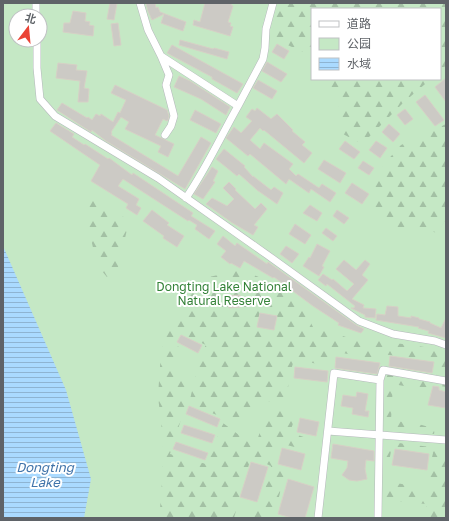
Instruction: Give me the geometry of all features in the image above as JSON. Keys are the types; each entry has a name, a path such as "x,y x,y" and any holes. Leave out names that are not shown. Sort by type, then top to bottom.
{"street":[{"path":"140,3 148,30 169,75 166,85 174,116 171,126 165,135"},
{"path":"186,198 208,162 263,59 266,48 266,28 273,3"},
{"path":"37,48 40,99 55,116 158,178 359,321 393,334 435,341 446,345"},
{"path":"161,56 238,106"},
{"path":"378,518 380,380 383,370 446,381"},
{"path":"318,518 334,374 380,380"},
{"path":"328,431 446,440"}],"green space":[{"name":"Dongting Lake National Natural Reserve","path":"3,3 446,3 446,518 3,518"},
{"path":"279,3 446,3 446,65 441,71 441,8 311,8 311,56 272,38 276,10"},
{"path":"327,80 430,80 404,102 362,144 343,134 342,114"},
{"path":"446,124 446,219 437,233 414,226 393,228 373,210 374,187 384,164 401,145"},
{"path":"89,192 129,221 118,268 111,282 97,265 86,217"},
{"path":"241,270 267,281 291,296 304,310 313,327 346,337 377,342 377,334 395,343 446,350 446,377 436,376 438,360 380,354 379,361 334,351 329,367 294,360 284,404 255,399 239,427 227,419 189,404 200,355 206,345 178,332 173,342 181,349 174,376 190,383 186,404 170,454 206,464 223,423 255,447 266,413 295,408 296,415 290,432 309,439 306,450 279,443 274,461 285,472 277,505 269,511 268,518 253,518 251,507 261,504 271,466 251,457 234,518 156,518 160,509 163,440 158,396 161,352 166,334 191,295 209,277"},
{"path":"387,374 446,384 446,387 430,384 426,390 393,384 391,420 422,425 435,429 434,434 381,425"},
{"path":"383,441 446,449 446,508 443,518 426,518 426,504 384,500 385,481 430,489 428,475 433,453 392,446 388,467 384,467"}],"water":[{"name":"Dongting Lake","path":"3,246 66,390 91,479 84,518 3,518"}],"building":[{"path":"110,3 117,3 114,20 107,19"},
{"path":"146,3 155,3 156,8 158,7 160,12 186,22 183,31 161,23 164,14 152,20"},
{"path":"205,3 232,3 231,5 233,6 228,22 231,23 230,26 233,27 230,36 193,25 194,20 200,22"},
{"path":"73,11 86,13 85,21 90,22 89,25 94,26 93,36 63,32 64,23 70,23"},
{"path":"118,23 121,45 114,46 111,24"},
{"path":"180,40 229,52 227,59 179,45"},
{"path":"277,44 289,51 284,59 272,52"},
{"path":"172,45 243,84 237,93 212,79 212,77 167,53"},
{"path":"267,62 287,74 281,82 262,71"},
{"path":"58,63 77,65 76,70 87,71 84,88 89,89 88,102 78,102 80,81 56,78"},
{"path":"179,76 190,81 230,107 226,115 201,99 174,87"},
{"path":"446,78 446,102 435,87"},
{"path":"258,80 277,91 272,99 253,88"},
{"path":"115,85 167,110 169,116 168,120 163,119 155,135 174,144 168,157 158,152 161,146 125,129 129,122 121,117 111,132 111,135 178,176 201,137 211,143 185,189 106,141 92,130 91,132 57,110 62,103 92,120 96,114 100,116 101,114 113,122 118,112 120,113 126,100 111,93"},
{"path":"425,95 444,120 435,126 416,102"},
{"path":"257,108 271,119 277,114 293,130 292,131 305,142 302,145 312,153 304,163 260,128 250,140 260,149 264,143 293,164 289,169 296,176 298,174 319,188 322,184 336,193 330,202 311,189 309,193 289,179 286,184 250,154 248,156 226,138 234,127 241,133 252,121 246,117 252,109 255,111"},
{"path":"405,109 413,119 405,125 397,115"},
{"path":"195,110 221,124 216,133 190,120"},
{"path":"56,123 74,134 72,137 108,159 109,158 132,175 133,173 193,213 191,216 215,231 209,239 195,229 197,225 189,220 188,221 123,179 118,186 139,199 136,205 141,208 137,215 126,208 128,204 91,181 100,165 50,131"},
{"path":"389,124 400,134 393,142 382,132"},
{"path":"345,141 360,152 354,159 339,149"},
{"path":"376,141 387,148 380,158 369,150"},
{"path":"224,149 245,166 244,167 253,177 271,190 274,187 283,193 277,204 257,190 239,174 237,176 216,159"},
{"path":"324,160 346,173 340,183 318,169"},
{"path":"363,161 374,168 369,175 358,168"},
{"path":"212,167 218,171 213,181 215,182 203,199 194,194"},
{"path":"229,182 236,189 235,190 255,209 261,203 267,209 254,225 258,227 253,235 231,222 206,204 212,198 227,206 234,199 223,188"},
{"path":"352,183 369,194 362,204 345,193"},
{"path":"310,205 322,213 317,221 303,213"},
{"path":"152,210 169,223 167,225 184,236 177,247 163,238 164,236 143,221"},
{"path":"337,210 349,218 344,224 333,216"},
{"path":"295,224 311,235 305,244 289,234"},
{"path":"326,228 337,236 333,241 322,233"},
{"path":"223,236 235,246 237,243 267,264 268,262 356,325 364,329 361,333 338,325 339,323 274,277 273,278 244,261 240,268 231,263 230,264 221,257 226,251 217,244"},
{"path":"317,244 330,251 322,266 324,267 319,276 303,266 309,257 310,258"},
{"path":"286,246 299,254 292,263 280,254"},
{"path":"344,260 356,270 365,260 370,264 362,275 368,280 352,299 364,305 363,308 376,309 375,318 365,317 365,315 351,308 354,308 355,306 327,284 326,286 318,280 323,274 332,280 333,279 347,291 354,284 336,269"},
{"path":"240,295 241,307 229,308 227,296"},
{"path":"387,306 398,307 398,316 411,318 411,316 419,318 441,328 446,318 446,338 428,333 429,331 418,328 419,327 376,320 377,314 385,315"},
{"path":"260,313 277,316 274,330 257,327"},
{"path":"181,335 202,345 198,353 177,342"},
{"path":"390,356 434,362 432,373 389,366"},
{"path":"336,357 380,363 377,374 335,368"},
{"path":"295,367 328,371 327,382 294,378"},
{"path":"433,386 439,387 439,390 446,392 446,408 428,405"},
{"path":"357,392 368,394 365,411 369,411 368,417 352,414 353,408 341,406 343,395 356,397"},
{"path":"189,406 220,419 217,427 186,414"},
{"path":"300,418 319,422 316,436 297,432"},
{"path":"184,425 215,435 212,443 181,433"},
{"path":"176,442 208,453 205,460 173,449"},
{"path":"333,444 374,451 374,461 366,460 365,469 367,479 357,481 349,480 342,475 347,468 348,461 331,458"},
{"path":"282,448 305,454 301,470 278,464"},
{"path":"395,449 429,454 427,470 392,465"},
{"path":"251,462 268,467 257,502 240,497"},
{"path":"288,479 314,487 305,518 292,518 278,514"}]}
